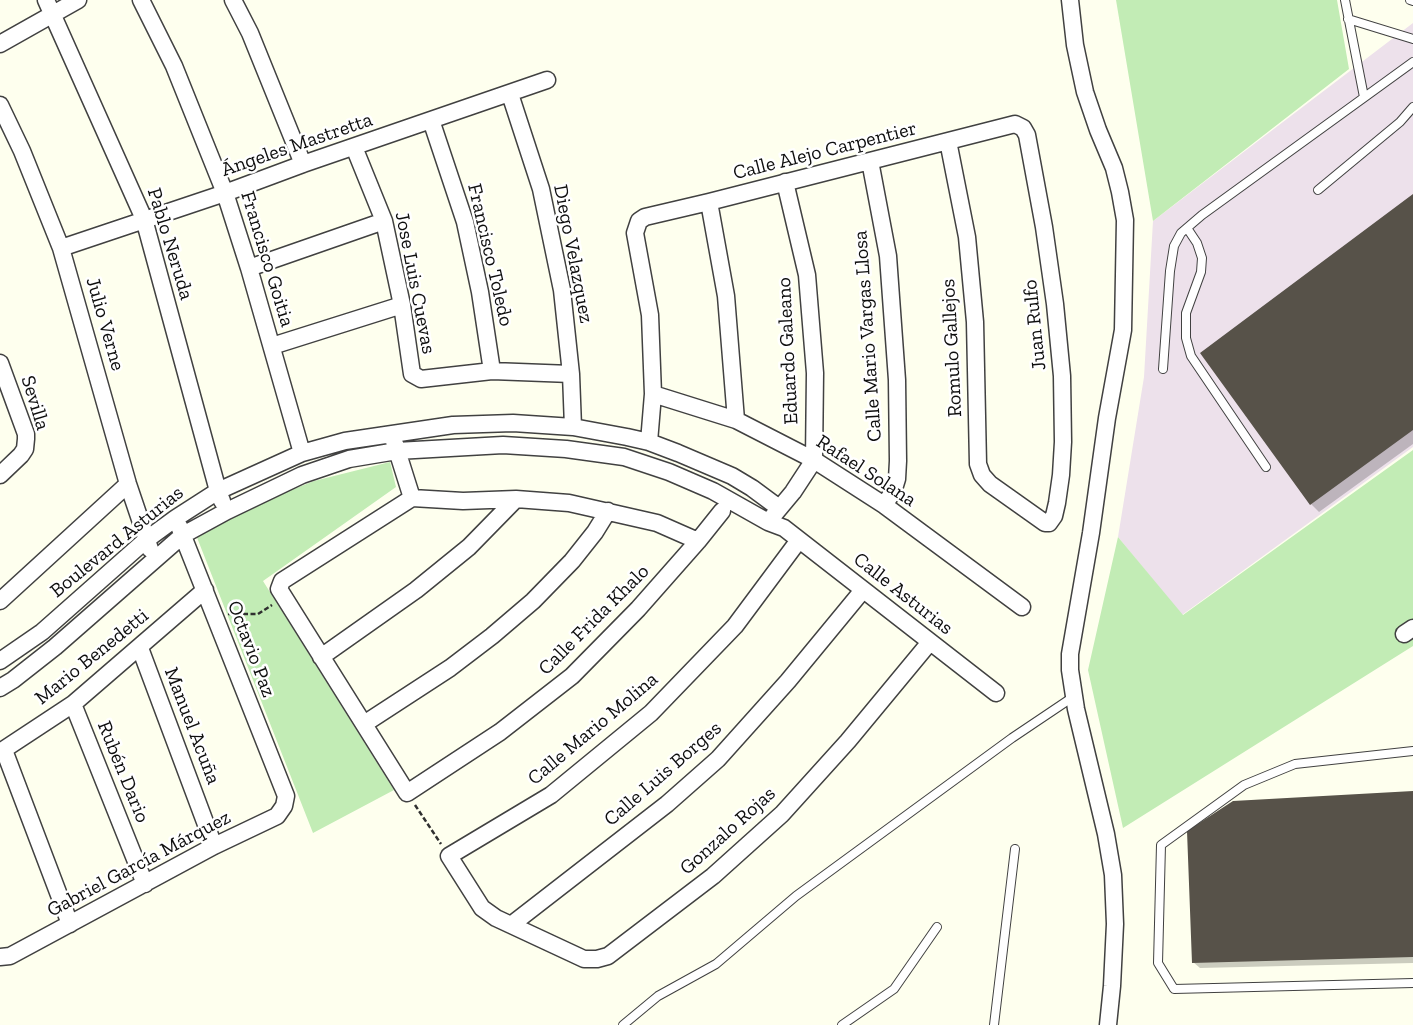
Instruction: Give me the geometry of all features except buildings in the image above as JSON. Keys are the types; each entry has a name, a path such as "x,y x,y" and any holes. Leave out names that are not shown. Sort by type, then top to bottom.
{"street":[{"name":"Pablo Neruda","path":"46,0 144,219 218,491 227,511"},
{"path":"0,44 78,0"},
{"name":"Francisco Goitia","path":"141,0 174,66 225,193 249,268 302,453"},
{"path":"233,0 250,33 303,164"},
{"path":"1070,0 1075,45 1085,92 1114,168 1125,220 1124,330 1107,418 1091,533 1070,654 1074,697 1106,834 1113,875 1115,924 1108,1025"},
{"name":"Ángeles Mastretta","path":"61,248 225,193 303,164 547,80"},
{"name":"Diego Velazquez","path":"510,94 541,189 562,290 571,374 573,427"},
{"name":"Julio Verne","path":"0,105 22,151 61,248 128,484 146,540 155,560"},
{"name":"Francisco Toledo","path":"431,120 465,222 480,292 492,371"},
{"name":"Calle Alejo Carpentier","path":"653,394 650,315 635,233 637,224 644,217 870,162 1015,124"},
{"name":"Juan Rulfo","path":"1015,124 1023,128 1027,135 1044,227 1055,304 1062,376 1063,442 1061,475 1054,516 1049,523 1045,523"},
{"name":"Romulo Gallejos","path":"948,141 967,237 974,313 978,464 982,475 990,484 1045,523"},
{"name":"Jose Luis Cuevas","path":"354,147 384,222 402,305 411,371 414,376 421,378 492,371"},
{"name":"Calle Mario Vargas Llosa","path":"870,162 888,256 897,380 897,479 893,492 884,506"},
{"name":"Eduardo Galeano","path":"785,182 807,276 815,373 814,460"},
{"path":"709,202 726,296 736,420"},
{"path":"249,268 384,222"},
{"path":"272,346 402,305"},
{"name":"Sevilla","path":"0,362 26,434 26,444 21,455 0,475"},
{"path":"492,371 571,374"},
{"path":"650,442 653,394"},
{"name":"Rafael Solana","path":"653,394 736,420 814,460 884,506 1022,607"},
{"name":"Boulevard Asturias","path":"0,660 42,632 146,540 218,491 302,453 345,441 454,425 512,423 573,427 650,442 732,476 779,508"},
{"path":"392,434 412,498"},
{"name":"Boulevard Asturias","path":"0,688 14,680 49,652 183,535 227,511 302,475 349,459 397,451 503,445 566,449 624,457 669,472 713,491 768,522"},
{"path":"768,522 793,492 814,460"},
{"path":"0,601 128,484"},
{"path":"407,793 283,598 279,589 282,581 412,498 463,501 516,499 569,503 657,523 698,540"},
{"path":"321,657 431,578 469,547 516,499"},
{"path":"779,508 784,528"},
{"path":"364,724 450,668 533,601 572,561 595,532 608,511"},
{"name":"Calle Frida Khalo","path":"407,793 500,732 572,676 638,609 722,511"},
{"name":"Octavio Paz","path":"176,518 286,796"},
{"name":"Calle Asturias","path":"768,522 784,528 996,693"},
{"name":"Calle Mario Molina","path":"449,856 550,795 651,713 735,626 799,540"},
{"name":"Mario Benedetti","path":"2,751 73,704 205,590"},
{"name":"Calle Luis Borges","path":"511,925 667,804 718,759 788,681 862,590"},
{"name":"Gonzalo Rojas","path":"449,856 482,908 496,918 584,959 597,959 608,956 713,876 782,814 848,741 930,642"},
{"name":"Manuel Acuña","path":"140,648 214,846"},
{"name":"Rubén Dario","path":"73,704 145,884"},
{"path":"2,751 70,924"},
{"name":"Gabriel García Márquez","path":"0,957 10,956 214,846 278,816 284,806 286,796"}],"lane":[{"path":"1345,0 1364,97"},
{"path":"1348,19 1413,39"},
{"path":"1163,369 1170,271 1174,246 1181,233 1202,215 1413,62"},
{"path":"1318,190 1400,122 1413,107"},
{"path":"1187,228 1197,243 1202,258 1201,272 1186,313 1186,338 1191,356 1266,467"},
{"path":"623,1025 658,996 716,964 796,896 1012,738 1074,697"},
{"path":"1413,751 1295,764 1244,785 1161,845 1158,964 1174,989 1413,983"},
{"path":"994,1025 1015,849"},
{"path":"842,1025 894,989 937,927"}],"path":[{"path":"214,614 258,614 283,598"},
{"path":"407,793 449,856"}],"shaded area":[{"path":"1413,23 1413,447 1182,615 1118,537 1144,377 1153,221"}],"green space":[{"path":"1116,0 1337,0 1349,69 1153,221"},
{"path":"1413,450 1413,646 1123,828 1088,670 1118,537 1183,615"},
{"path":"390,462 396,487 263,581 394,790 313,833 196,535 246,508 314,481"}]}
